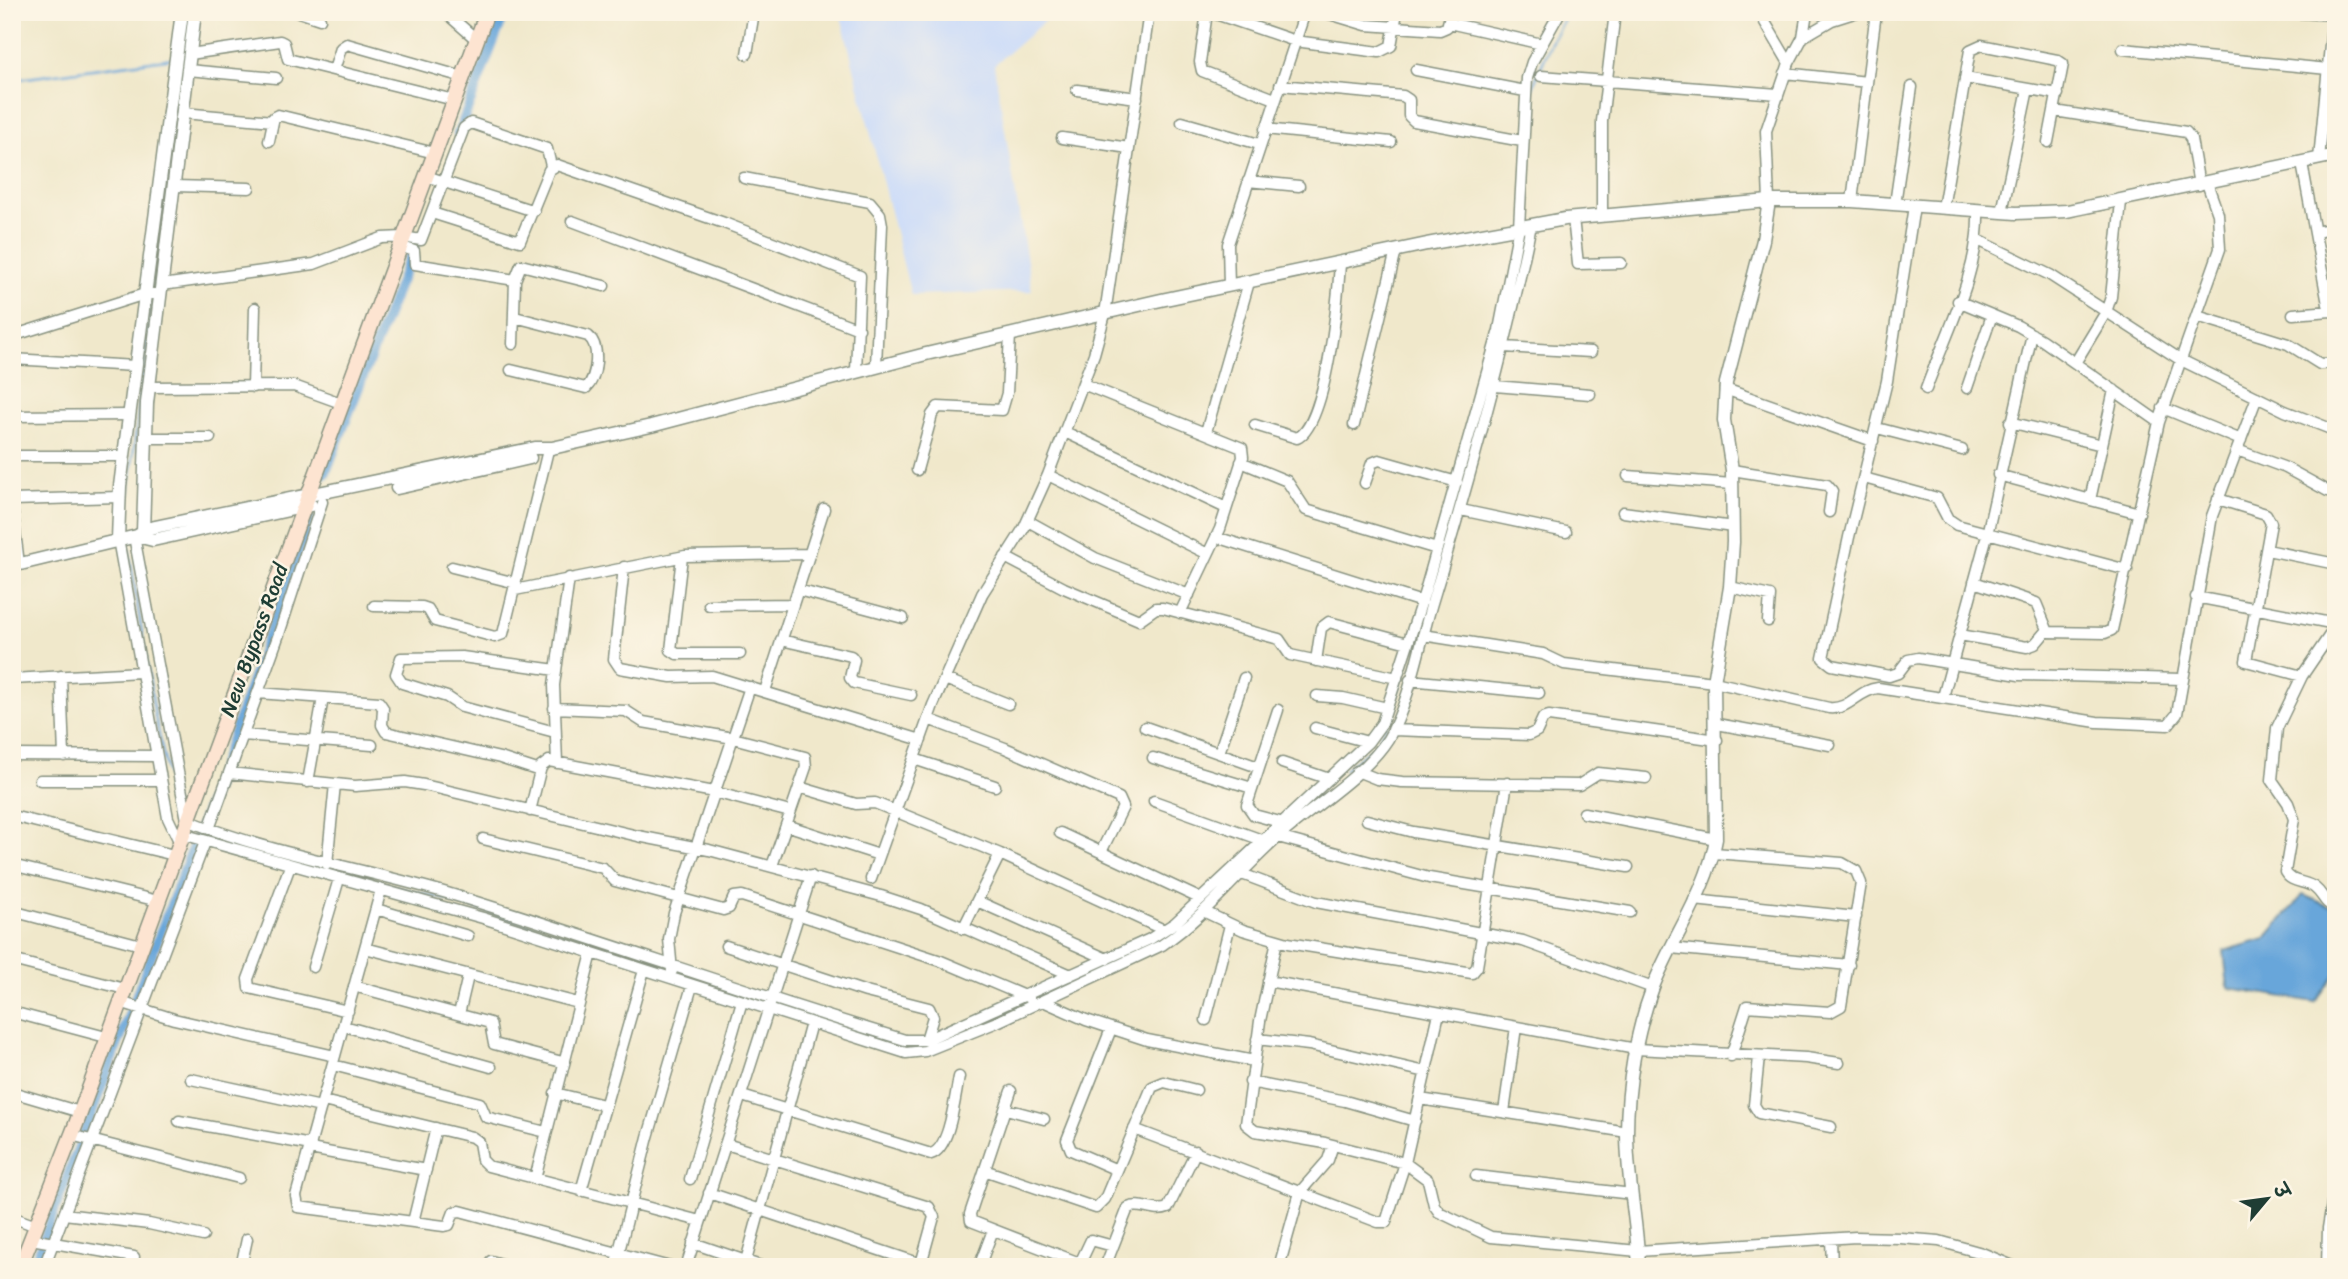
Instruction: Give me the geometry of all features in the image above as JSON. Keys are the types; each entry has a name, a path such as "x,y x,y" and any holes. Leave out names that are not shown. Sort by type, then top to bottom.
{"main road":[{"name":"New Bypass Road","path":"20,1267 41,1238 83,1139 80,1112 106,1037 131,1002 141,945 158,901 193,835 304,502 341,403 436,180 435,153 487,12"}],"street":[{"path":"182,12 154,292 138,535 193,835"},
{"path":"195,12 174,187 154,292 135,366 119,497 118,539 168,818 193,835 290,866 483,918 644,970 671,972 692,986 742,1001 768,1003 811,1023 906,1053 916,1053 1162,945 1205,912 1278,837 1382,748 1393,730 1410,680 1495,386 1525,226 1522,141 1525,91 1532,62 1560,12"},
{"path":"299,12 320,19"},
{"path":"445,12 477,40"},
{"path":"747,54 754,12"},
{"path":"871,878 945,679 982,594 1028,521 1083,384 1105,314 1149,12"},
{"path":"1275,99 1202,71 1200,62 1209,12 1296,41 1384,52 1391,46 1397,12"},
{"path":"1229,286 1227,254 1259,144 1306,12"},
{"path":"1323,12 1366,25 1440,30 1450,18 1542,44"},
{"path":"1602,214 1600,152 1615,12"},
{"path":"1759,12 1787,68"},
{"path":"1639,1267 1627,1132 1636,1049 1653,988 1694,900 1715,846 1717,723 1714,682 1730,587 1733,527 1732,470 1724,420 1725,389 1763,240 1769,201 1766,131 1787,68 1803,37 1807,12"},
{"path":"1803,37 1832,20 1857,12"},
{"path":"1852,201 1876,12"},
{"path":"2280,12 2334,15 2319,159"},
{"path":"190,54 279,41 284,43 288,59 454,100"},
{"path":"334,70 341,48 347,44 463,77"},
{"path":"1942,208 1970,50 1981,46 2061,62 2064,69 2048,142"},
{"path":"2123,48 2328,69"},
{"path":"1787,68 1867,82"},
{"path":"188,70 276,78"},
{"path":"1416,70 1525,91"},
{"path":"1541,76 1777,94"},
{"path":"1965,78 2059,94"},
{"path":"1280,85 1403,96 1409,100 1409,116 1414,121 1522,141"},
{"path":"1895,204 1912,87"},
{"path":"2002,212 2028,89"},
{"path":"1077,90 1137,98"},
{"path":"2046,631 2109,632 2114,626 2159,422 2220,249 2218,214 2203,184 2191,139 2186,132 2055,111"},
{"path":"183,113 273,121"},
{"path":"269,141 273,121 278,115 435,153"},
{"path":"1182,122 1259,144"},
{"path":"12,336 154,292 314,264 374,241 409,243 422,239 432,213 436,180 464,128 471,123 547,149 551,166 524,237 516,242 432,213"},
{"path":"1265,129 1391,142"},
{"path":"1062,138 1129,148"},
{"path":"304,502 321,502 457,476 537,456 550,449 651,426 876,366 1229,286 1525,226 1602,214 1769,201 1852,201 2002,212 2067,211 2336,155"},
{"path":"2292,314 2333,312 2323,276 2302,163"},
{"path":"551,166 590,174 856,274 862,285 856,371"},
{"path":"744,178 870,202 876,206 882,225 876,366"},
{"path":"436,180 534,212"},
{"path":"1248,181 1299,186"},
{"path":"174,187 249,188"},
{"path":"2075,363 2106,312 2115,282 2120,202"},
{"path":"1914,206 1899,315 1877,428 1823,658 1832,665 1889,676 1898,673 1904,662 1912,658 2019,675 2182,679"},
{"path":"1926,389 1978,240 1978,211"},
{"path":"1573,218 1578,264 1621,263"},
{"path":"572,221 859,329"},
{"path":"12,816 193,835 327,864 454,896 768,1003 905,1040 926,1040 1034,1000 1071,975 1164,930 1201,900 1262,839 1368,742 1382,723 1422,602 1457,482 1525,226"},
{"path":"2315,232 2336,228"},
{"path":"1978,240 2050,275 2180,360 2336,431"},
{"path":"409,243 415,264 515,280"},
{"path":"1354,425 1396,251"},
{"path":"1255,425 1297,438 1306,431 1322,388 1332,349 1340,264"},
{"path":"513,344 515,280 521,265 604,286"},
{"path":"2323,276 2336,275"},
{"path":"1206,432 1249,282"},
{"path":"1958,301 2032,334 2159,422"},
{"path":"253,387 255,308"},
{"path":"1967,388 1992,315"},
{"path":"2197,316 2288,344 2316,362 2336,363"},
{"path":"511,370 586,388 592,381 596,349 588,336 515,317"},
{"path":"1943,697 1987,531 2032,334"},
{"path":"917,470 932,415 938,407 1002,411 1007,393 1010,335"},
{"path":"1504,347 1591,352"},
{"path":"12,359 135,366"},
{"path":"1083,384 1239,444 1244,452 1216,537 1180,613"},
{"path":"1495,386 1590,394"},
{"path":"149,387 306,388 341,403"},
{"path":"1725,389 1873,441"},
{"path":"2090,500 2114,390"},
{"path":"1423,635 1531,651 1551,656 1564,664 1714,682 1838,709 1864,691 1878,688 2097,722 2159,727 2173,722 2177,714 2205,544 2218,499 2258,397"},
{"path":"2163,408 2328,491"},
{"path":"12,416 129,415"},
{"path":"2010,422 2102,445"},
{"path":"1877,428 1962,450"},
{"path":"1065,432 1226,508"},
{"path":"145,438 210,438"},
{"path":"12,507 16,565 118,539 304,502 535,448 550,449"},
{"path":"374,606 426,607 435,621 495,637 505,630 550,449"},
{"path":"12,456 124,456"},
{"path":"1365,483 1372,463 1378,460 1457,482"},
{"path":"1241,462 1287,481 1306,510 1437,549"},
{"path":"1732,470 1827,485 1832,491 1829,512"},
{"path":"1048,475 1209,554"},
{"path":"1998,475 2139,513"},
{"path":"1628,476 1732,484"},
{"path":"1864,478 1934,496 1952,523 2127,570"},
{"path":"12,500 119,497"},
{"path":"2218,499 2269,517 2267,550 2246,662 2302,676"},
{"path":"44,1267 41,1238 64,1214 83,1139 131,1002 193,835 229,773 321,502"},
{"path":"765,691 824,509"},
{"path":"1461,510 1566,532"},
{"path":"1623,512 1733,527"},
{"path":"1028,521 1095,558 1189,595"},
{"path":"1216,537 1422,602"},
{"path":"2267,550 2336,564"},
{"path":"452,568 516,586 682,556 810,554"},
{"path":"682,556 671,650 677,654 740,654"},
{"path":"1005,557 1063,588 1137,619 1142,619 1156,608 1180,613 1279,639 1286,653 1397,678"},
{"path":"624,567 615,663 621,668 671,677 712,676 921,740"},
{"path":"556,763 556,670 569,578"},
{"path":"1974,582 2036,603 2046,631"},
{"path":"1730,587 1770,596 1768,621"},
{"path":"798,590 903,618"},
{"path":"2196,597 2336,625 2302,676 2280,717 2271,774 2294,819 2284,867 2291,880 2316,888 2324,903 2336,908"},
{"path":"709,605 793,604"},
{"path":"1316,661 1321,628 1329,622 1408,643"},
{"path":"1960,635 2027,647 2035,644 2046,631"},
{"path":"781,640 851,656 854,660 850,678 854,684 911,695"},
{"path":"555,732 462,707 447,697 402,683 396,674 401,658 443,656 556,670"},
{"path":"12,679 141,672"},
{"path":"61,676 64,756"},
{"path":"1219,753 1244,678"},
{"path":"945,679 1008,704"},
{"path":"1410,680 1539,693"},
{"path":"671,972 669,939 678,899 750,687"},
{"path":"258,693 379,702 383,708 382,726 387,732 500,758 540,771"},
{"path":"1317,696 1352,699 1387,708"},
{"path":"308,782 323,698"},
{"path":"554,708 626,710 643,722 733,738 805,757 806,767 772,866"},
{"path":"1278,710 1247,804 1250,812 1280,822"},
{"path":"1393,730 1529,735 1537,731 1543,718 1549,716 1717,740"},
{"path":"928,719 1016,752 1119,798 1123,807 1101,852"},
{"path":"1717,723 1830,745"},
{"path":"1145,727 1258,767"},
{"path":"1315,729 1368,742"},
{"path":"243,735 372,745"},
{"path":"12,755 156,756"},
{"path":"1153,758 1252,789"},
{"path":"914,759 995,786"},
{"path":"530,811 540,771 546,762 714,792 790,812"},
{"path":"1282,763 1329,779"},
{"path":"1357,771 1386,781 1402,782 1584,784 1590,776 1598,773 1646,778"},
{"path":"229,773 335,784 424,785 696,847 811,876 921,909 1071,975"},
{"path":"40,780 161,780"},
{"path":"1205,912 1230,925 1277,940 1472,973 1478,967 1488,888 1507,783"},
{"path":"327,864 335,784"},
{"path":"799,787 856,804 875,803 1000,854 1164,930"},
{"path":"1154,801 1262,839"},
{"path":"1584,813 1715,846 1850,865 1857,870 1861,883 1844,1000 1836,1011 1747,1006 1731,1056"},
{"path":"1367,820 1413,832 1628,867"},
{"path":"786,825 879,855"},
{"path":"1060,833 1201,900"},
{"path":"1278,837 1406,874 1630,912"},
{"path":"483,839 603,868 615,881 723,910 729,908 734,897 742,897 941,961 1111,1029 1147,1040 1254,1061"},
{"path":"963,929 1000,854"},
{"path":"12,865 158,901"},
{"path":"290,866 248,979 249,988 348,1011"},
{"path":"1242,874 1316,902 1482,931 1523,941 1653,988"},
{"path":"686,1267 742,1096 768,1003 811,876"},
{"path":"313,967 339,879"},
{"path":"381,890 296,1196 298,1207 447,1226 454,1212 460,1210 670,1267"},
{"path":"1694,900 1856,917"},
{"path":"977,901 1107,958"},
{"path":"376,909 468,936"},
{"path":"12,911 141,945"},
{"path":"1206,1020 1230,925"},
{"path":"1277,940 1245,1117 1250,1128 1333,1144 1405,1163 1428,1180 1434,1205 1439,1212 1478,1233 1516,1241 1638,1251 1831,1239 1900,1238 1939,1241 1982,1253 2015,1267"},
{"path":"726,946 932,1009 933,1017 926,1040"},
{"path":"365,948 578,1003"},
{"path":"1671,948 1849,965"},
{"path":"535,1179 562,1062 592,953"},
{"path":"12,960 131,1002 480,1103 486,1117 546,1132"},
{"path":"581,1191 644,970"},
{"path":"459,1014 468,975"},
{"path":"1268,981 1636,1049 1839,1063"},
{"path":"354,986 492,1024 494,1044 562,1062"},
{"path":"615,1267 692,986"},
{"path":"690,1179 742,1001"},
{"path":"12,1013 106,1037"},
{"path":"1134,1129 1378,1222 1386,1222 1405,1163 1439,1013"},
{"path":"2336,1017 2333,1027 2336,1053"},
{"path":"746,1261 811,1023"},
{"path":"344,1026 492,1067"},
{"path":"1504,1112 1516,1027"},
{"path":"1111,1029 1067,1140 1071,1150 1117,1170"},
{"path":"1257,1039 1309,1045 1426,1072"},
{"path":"1759,1057 1754,1105 1759,1113 1831,1127"},
{"path":"742,1096 931,1154 942,1149 959,1077"},
{"path":"191,1079 322,1104 477,1139 482,1160 488,1166 700,1221"},
{"path":"987,1171 1096,1208 1105,1199 1152,1087 1157,1083 1196,1090"},
{"path":"1250,1083 1345,1101 1415,1121"},
{"path":"1011,1091 970,1219 1077,1262 1082,1259 1091,1240 1113,1246"},
{"path":"12,1092 80,1112"},
{"path":"555,1093 604,1105"},
{"path":"1420,1099 1627,1132"},
{"path":"1006,1109 1044,1119"},
{"path":"179,1121 426,1170"},
{"path":"414,1222 436,1128"},
{"path":"83,1139 239,1178"},
{"path":"709,1193 926,1265 933,1217 929,1207 726,1144"},
{"path":"1279,1267 1300,1192 1328,1160 1333,1144"},
{"path":"1105,1267 1131,1206 1158,1211 1168,1208 1196,1151"},
{"path":"1476,1176 1632,1194"},
{"path":"2327,1267 2328,1228 2336,1179"},
{"path":"64,1214 149,1224 204,1236"},
{"path":"12,1217 41,1238 134,1257"},
{"path":"979,1267 993,1230"},
{"path":"1831,1239 1832,1267"},
{"path":"241,1267 247,1240"},
{"path":"693,1243 764,1267"},
{"path":"488,1267 491,1261 512,1267"}],"shaded area":[{"path":"840,12 1055,12 994,65 1032,291 911,295"}],"water":[{"path":"2303,895 2336,909 2336,973 2315,1002 2228,988 2224,951 2265,939"}],"waterway":[{"path":"458,134 505,12"},
{"path":"1531,91 1553,38 1568,12"},
{"path":"185,45 186,27"},
{"path":"12,80 173,58"},
{"path":"174,121 181,76"},
{"path":"1527,168 1527,199"},
{"path":"153,291 162,211"},
{"path":"325,474 414,246"},
{"path":"125,524 152,298"},
{"path":"1456,501 1466,467"},
{"path":"33,1267 199,831 310,518"},
{"path":"128,544 155,716 178,824"},
{"path":"1389,718 1419,625"},
{"path":"1345,770 1375,745 1387,724"},
{"path":"296,860 326,869"},
{"path":"356,877 448,900 589,943"},
{"path":"1032,999 1102,966"},
{"path":"755,998 768,1003"},
{"path":"946,1037 1026,1002"}]}
